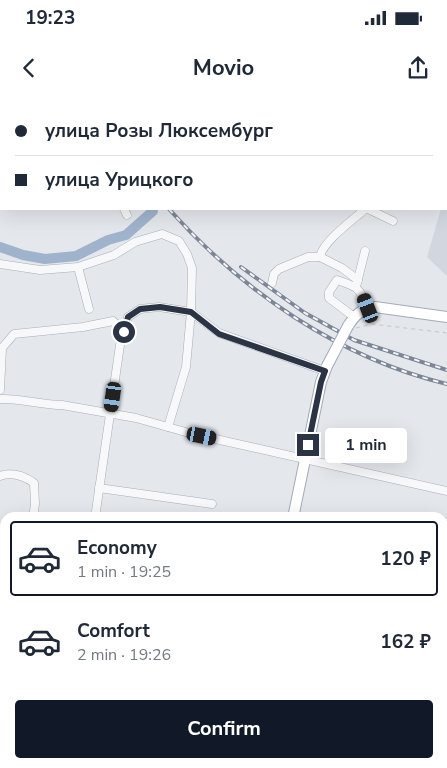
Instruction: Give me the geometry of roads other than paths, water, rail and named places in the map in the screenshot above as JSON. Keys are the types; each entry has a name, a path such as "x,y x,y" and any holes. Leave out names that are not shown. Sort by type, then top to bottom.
{"main road":[{"path":"294,512 321,382 351,321 358,313 368,308 383,307 447,318"}],"street":[{"path":"320,257 321,251 329,242 366,210"},
{"path":"369,210 393,221"},
{"path":"0,264 40,270 78,267 114,255 135,242 162,234 178,241 187,254 192,268 191,312 186,367 168,427"},
{"path":"357,284 365,251"},
{"path":"272,283 274,274 279,269 308,257 320,257 342,268 357,284 368,308"},
{"path":"78,267 89,309"},
{"path":"351,321 329,298 328,292 337,280 357,284"},
{"path":"96,512 120,345 128,317 140,309 160,307 191,312 219,334 326,369"},
{"path":"0,390 2,348 14,334 83,327 113,321 124,332"},
{"path":"0,399 18,399 50,405 62,405 136,418 306,460 447,491"},
{"path":"0,476 11,474 21,476 34,483 34,512"},
{"path":"99,488 212,504"}],"waterway":[{"path":"0,247 23,255 45,259 76,256 108,240 126,235 153,211"}],"railway":[{"path":"170,210 197,239 228,267 295,318 331,339 368,357 407,372 447,384"},
{"path":"241,267 305,313 354,340 447,370"}]}
